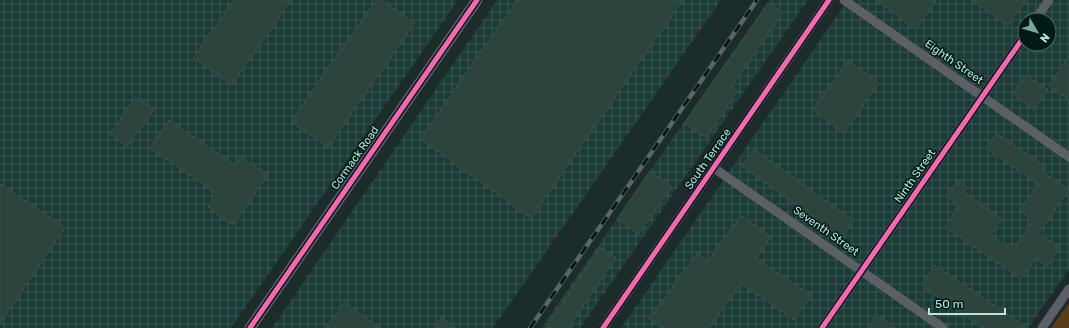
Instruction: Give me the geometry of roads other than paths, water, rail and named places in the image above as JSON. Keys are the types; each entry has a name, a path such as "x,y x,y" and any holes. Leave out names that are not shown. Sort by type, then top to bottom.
{"street":[{"name":"South Terrace","path":"603,328 829,0"},
{"name":"Eighth Street","path":"844,0 1069,157"},
{"path":"1041,12 1049,0"},
{"name":"Cormack Road","path":"250,328 474,1"},
{"name":"Ninth Street","path":"822,328 1017,46"},
{"name":"Seventh Street","path":"714,168 943,328"},
{"path":"1042,328 1069,289"}],"railway":[{"path":"530,328 757,0"}]}
